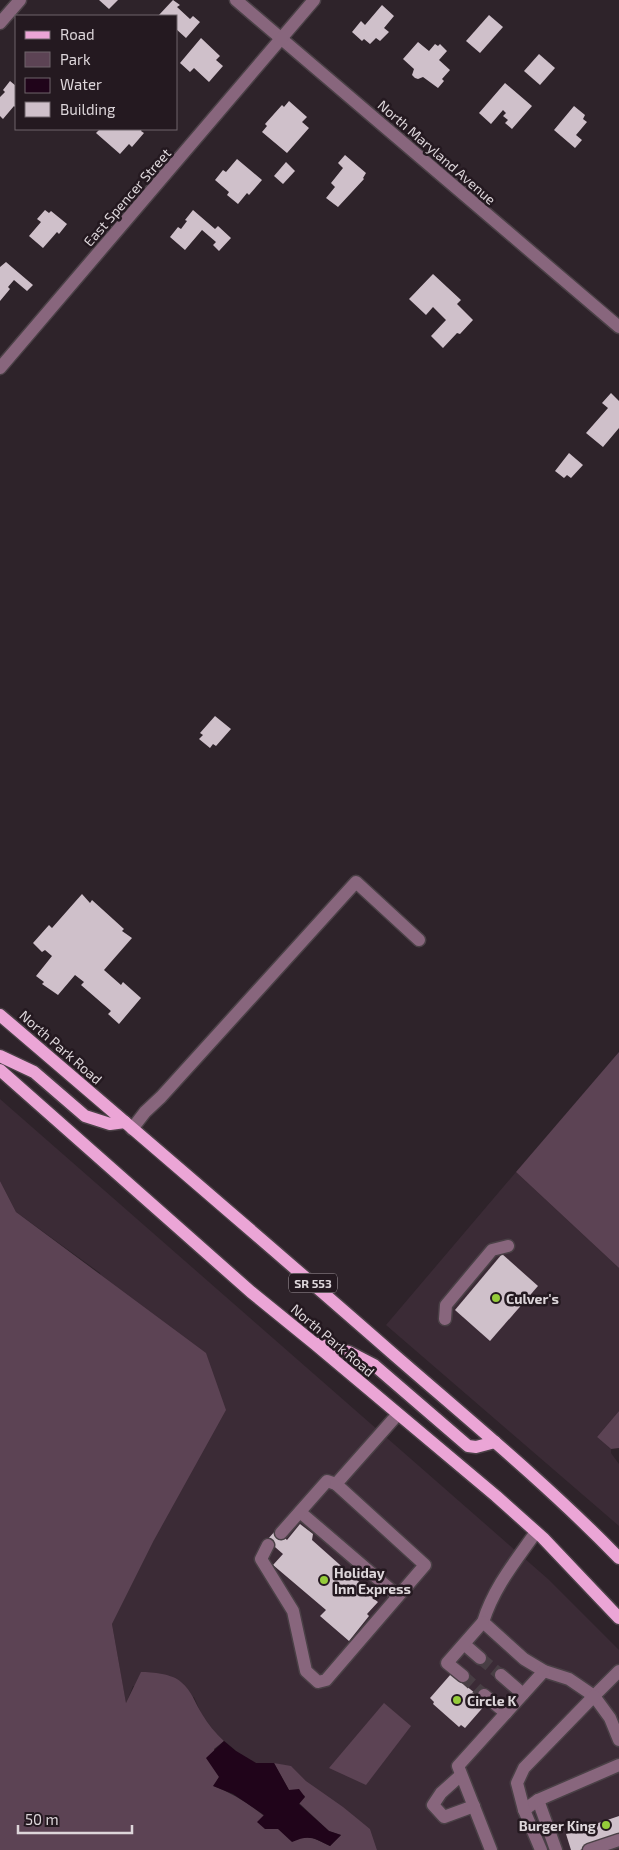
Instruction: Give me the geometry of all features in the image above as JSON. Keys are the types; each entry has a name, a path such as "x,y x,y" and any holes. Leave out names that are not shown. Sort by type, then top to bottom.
{"main road":[{"name":"North Park Road","path":"0,1015 559,1498 619,1558"},
{"path":"0,1056 34,1072 85,1116 110,1124 128,1125"},
{"name":"North Park Road","path":"0,1070 251,1292 316,1344 496,1496 572,1567 619,1618"},
{"path":"316,1344 350,1352 374,1365 468,1446 494,1442"}],"street":[{"path":"0,23 20,0"},
{"name":"North Maryland Avenue","path":"236,0 619,327"},
{"name":"East Spencer Street","path":"0,368 314,0"},
{"path":"128,1125 161,1098 356,882 419,940"},
{"path":"445,1319 446,1305 492,1250 508,1246"},
{"path":"336,1484 398,1414"},
{"path":"268,1545 261,1560 293,1611 306,1672 318,1682 326,1680 425,1565 336,1484 327,1481 282,1533"},
{"path":"300,1512 398,1596"},
{"path":"463,1676 447,1663 482,1622 490,1601 500,1584 536,1532"},
{"path":"482,1622 512,1650 544,1671 569,1679 594,1696 610,1718 619,1740"},
{"path":"464,1644 480,1658"},
{"path":"491,1850 458,1766 544,1671"},
{"path":"541,1850 524,1810 517,1783 524,1768 619,1671"},
{"path":"501,1675 523,1694"},
{"path":"484,1695 506,1713"},
{"path":"524,1810 538,1800 619,1765"},
{"path":"462,1775 441,1793 433,1805 444,1817 474,1806"},
{"path":"538,1800 556,1850"},
{"path":"524,1810 525,1833 531,1850"},
{"path":"590,1850 619,1840"}],"shaded area":[{"path":"0,1099 548,1579 619,1650 619,1850 377,1850 370,1829 306,1781 291,1767 274,1763 256,1763 236,1751 215,1733 201,1713 194,1697 133,1686 126,1704 112,1624 154,1540 100,1273 16,1212 0,1181"},
{"path":"516,1172 619,1268 619,1411 597,1437 611,1449 611,1453 619,1464 619,1526 386,1325"}],"green space":[{"path":"619,1052 619,1268 516,1172"},
{"path":"0,1181 16,1212 206,1353 226,1410 154,1540 112,1624 126,1703 141,1672 162,1674 177,1679 188,1689 207,1721 224,1741 214,1749 219,1777 214,1786 236,1796 256,1809 292,1841 307,1837 330,1846 341,1835 329,1831 299,1803 305,1796 289,1790 274,1763 291,1766 306,1781 370,1829 377,1850 0,1850"},
{"path":"619,1411 619,1448 611,1449 597,1437"},
{"path":"384,1703 411,1726 366,1785 329,1768"}],"water":[{"path":"224,1741 256,1763 274,1763 289,1790 299,1789 305,1797 299,1804 329,1831 341,1835 330,1846 311,1838 303,1838 292,1842 278,1829 265,1829 257,1822 264,1815 233,1794 213,1786 219,1777 206,1758"}],"building":[{"path":"99,0 118,0 109,9"},
{"path":"173,0 180,5 177,7 190,19 193,16 200,22 186,38 178,31 178,15 159,15"},
{"path":"382,5 394,16 384,28 389,32 380,41 376,38 370,44 364,39 362,41 352,32 361,21 365,25"},
{"path":"489,15 503,27 480,53 466,41"},
{"path":"201,38 220,56 216,60 223,66 209,82 194,68 190,72 180,63"},
{"path":"418,42 429,51 435,44 438,46 440,44 447,51 439,60 450,70 442,79 444,81 438,88 423,77 415,78 412,75 414,69 403,59"},
{"path":"539,54 555,68 540,85 524,71"},
{"path":"10,81 15,85 15,107 3,119 0,116 0,97 5,92 3,90"},
{"path":"505,83 532,106 512,129 505,123 508,120 503,116 506,113 503,110 491,124 479,113"},
{"path":"289,101 307,117 302,122 309,128 287,153 262,132 267,126 265,124 282,105 284,107"},
{"path":"574,106 585,115 583,119 587,122 576,135 582,140 575,148 554,130"},
{"path":"99,130 142,130 144,133 132,147 129,144 120,154 96,133"},
{"path":"345,155 366,173 364,179 338,207 326,198 335,187 331,183 343,168 338,163"},
{"path":"237,159 262,180 238,204 227,195 229,192 215,180 223,170 226,172"},
{"path":"286,162 295,171 283,184 274,176"},
{"path":"45,210 49,213 51,211 67,224 43,248 29,236 41,222 37,219"},
{"path":"193,210 215,229 218,226 231,238 219,251 213,245 216,242 202,230 185,250 170,237 178,227 181,229"},
{"path":"6,262 33,285 27,291 14,280 8,287 10,289 0,301 0,267"},
{"path":"433,274 461,300 457,304 473,320 443,348 431,336 446,320 433,307 426,315 409,299"},
{"path":"611,393 619,401 619,428 603,447 586,433 608,408 602,403"},
{"path":"569,453 583,465 571,478 567,475 564,478 555,471"},
{"path":"215,716 231,729 216,746 213,744 210,748 199,739 203,735 200,733"},
{"path":"82,894 90,903 92,900 124,929 122,931 132,938 104,970 121,985 123,982 141,998 119,1024 108,1014 111,1011 81,985 84,982 75,975 58,995 42,984 44,982 36,976 52,956 45,950 42,952 33,943 49,925 52,928"},
{"name":"Culver's","path":"502,1254 538,1286 490,1341 455,1310"},
{"name":"Holiday Inn Express","path":"300,1524 313,1534 312,1540 375,1596 374,1599 378,1602 367,1614 369,1616 349,1641 320,1616 326,1610 273,1565 283,1554 267,1540 276,1530 287,1540"},
{"name":"Circle K","path":"451,1674 486,1704 465,1728 461,1725 459,1727 433,1704 434,1702 430,1698"},
{"name":"Burger King","path":"619,1816 619,1836 580,1850 571,1850 566,1834"}],"tunnel":[{"path":"480,1658 501,1675"},
{"path":"463,1676 484,1695"}],"place":[{"name":"Culver's","path":"496,1298"},
{"name":"Holiday Inn Express","path":"324,1580"},
{"name":"Circle K","path":"457,1700"},
{"name":"Burger King","path":"606,1825"}]}
